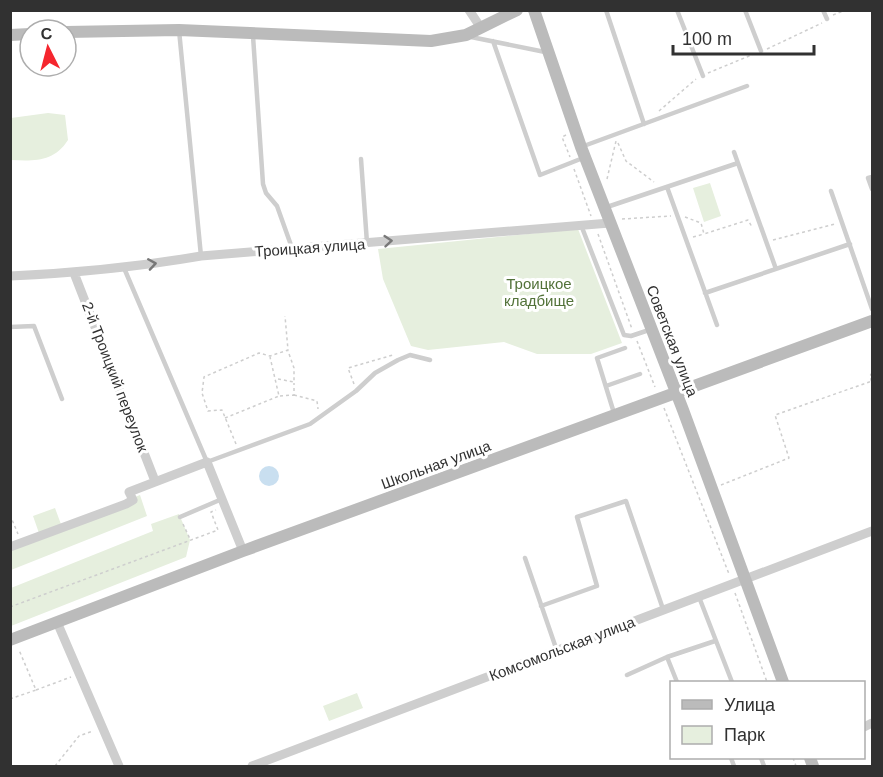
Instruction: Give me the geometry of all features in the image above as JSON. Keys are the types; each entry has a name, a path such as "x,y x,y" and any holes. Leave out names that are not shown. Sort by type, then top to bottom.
{"street":[{"path":"469,10 481,28"},
{"path":"78,32 179,30 416,41 466,35 517,10"},
{"name":"Советская улица","path":"534,10 583,152 676,393 783,681"},
{"name":"Троицкая улица","path":"10,276 124,268 201,256 610,222"},
{"name":"2-й Троицкий переулок","path":"74,273 155,481"},
{"name":"Школьная улица","path":"10,640 243,551 873,321"},
{"path":"10,547 126,504 133,500 129,492 207,462 243,551"},
{"name":"Комсомольская улица","path":"252,766 873,531"},
{"path":"57,621 119,766"}],"lane":[{"path":"606,10 644,123"},
{"path":"677,10 703,76"},
{"path":"745,10 761,51"},
{"path":"823,10 827,19"},
{"path":"179,30 201,256"},
{"path":"253,33 263,184 266,193 277,206 292,249"},
{"path":"466,35 548,53"},
{"path":"492,41 540,176 572,162 583,152 615,134 747,86"},
{"path":"734,152 776,269"},
{"path":"361,159 367,243"},
{"path":"604,208 738,163"},
{"path":"873,177 868,178 873,189"},
{"path":"664,187 686,239 717,325"},
{"path":"831,191 873,309"},
{"path":"581,225 624,335 634,335 651,329"},
{"path":"705,293 849,244"},
{"path":"124,268 207,462 310,424 356,391 375,373 398,360 410,355 430,360"},
{"path":"10,327 34,326 62,399"},
{"path":"615,415 597,358 625,348"},
{"path":"606,386 640,374"},
{"path":"542,606 597,586 577,516 626,501 664,610"},
{"path":"180,517 223,503"},
{"path":"525,558 557,651"},
{"path":"699,597 732,681"},
{"path":"627,675 667,657 715,641"},
{"path":"667,657 677,681"}],"path":[{"path":"644,123 693,80 816,27 846,10"},
{"path":"576,132 562,137 634,335 659,399 668,415 767,681"},
{"path":"607,179 616,150 615,134"},
{"path":"615,134 626,161 664,187"},
{"path":"686,239 704,234"},
{"path":"285,316 288,350 294,368 294,395"},
{"path":"239,450 222,410 208,411 202,393 204,377 259,353 270,357 288,350"},
{"path":"356,391 348,368 391,353 398,360"},
{"path":"270,357 270,367 276,378 274,385 279,396"},
{"path":"712,489 789,458 775,416 872,382 870,376 873,373"},
{"path":"276,378 294,382"},
{"path":"225,418 279,396 294,395 317,401 319,417"},
{"path":"10,607 218,530 211,512 223,503"},
{"path":"10,515 21,543"},
{"path":"180,517 190,540"},
{"path":"19,650 36,690"},
{"path":"10,699 79,674"},
{"path":"56,766 79,736 102,727"}],"green space":[{"path":"48,113 65,115 68,140 63,147 57,153 43,159 11,160 11,118"},
{"path":"710,183 721,216 704,222 693,188"},
{"name":"Троицкое кладбище","path":"578,229 622,343 591,354 537,354 504,342 428,350 411,346 383,279 378,249"},
{"path":"140,495 147,516 11,570 11,547 40,536 33,516 55,508 62,527"},
{"path":"179,514 190,540 186,557 11,626 11,588 153,531 151,524"},
{"path":"357,693 363,708 329,721 323,706"}],"water":[{"path":"269,466 276,469 279,476 276,483 269,486 262,483 259,476 262,469"}]}
